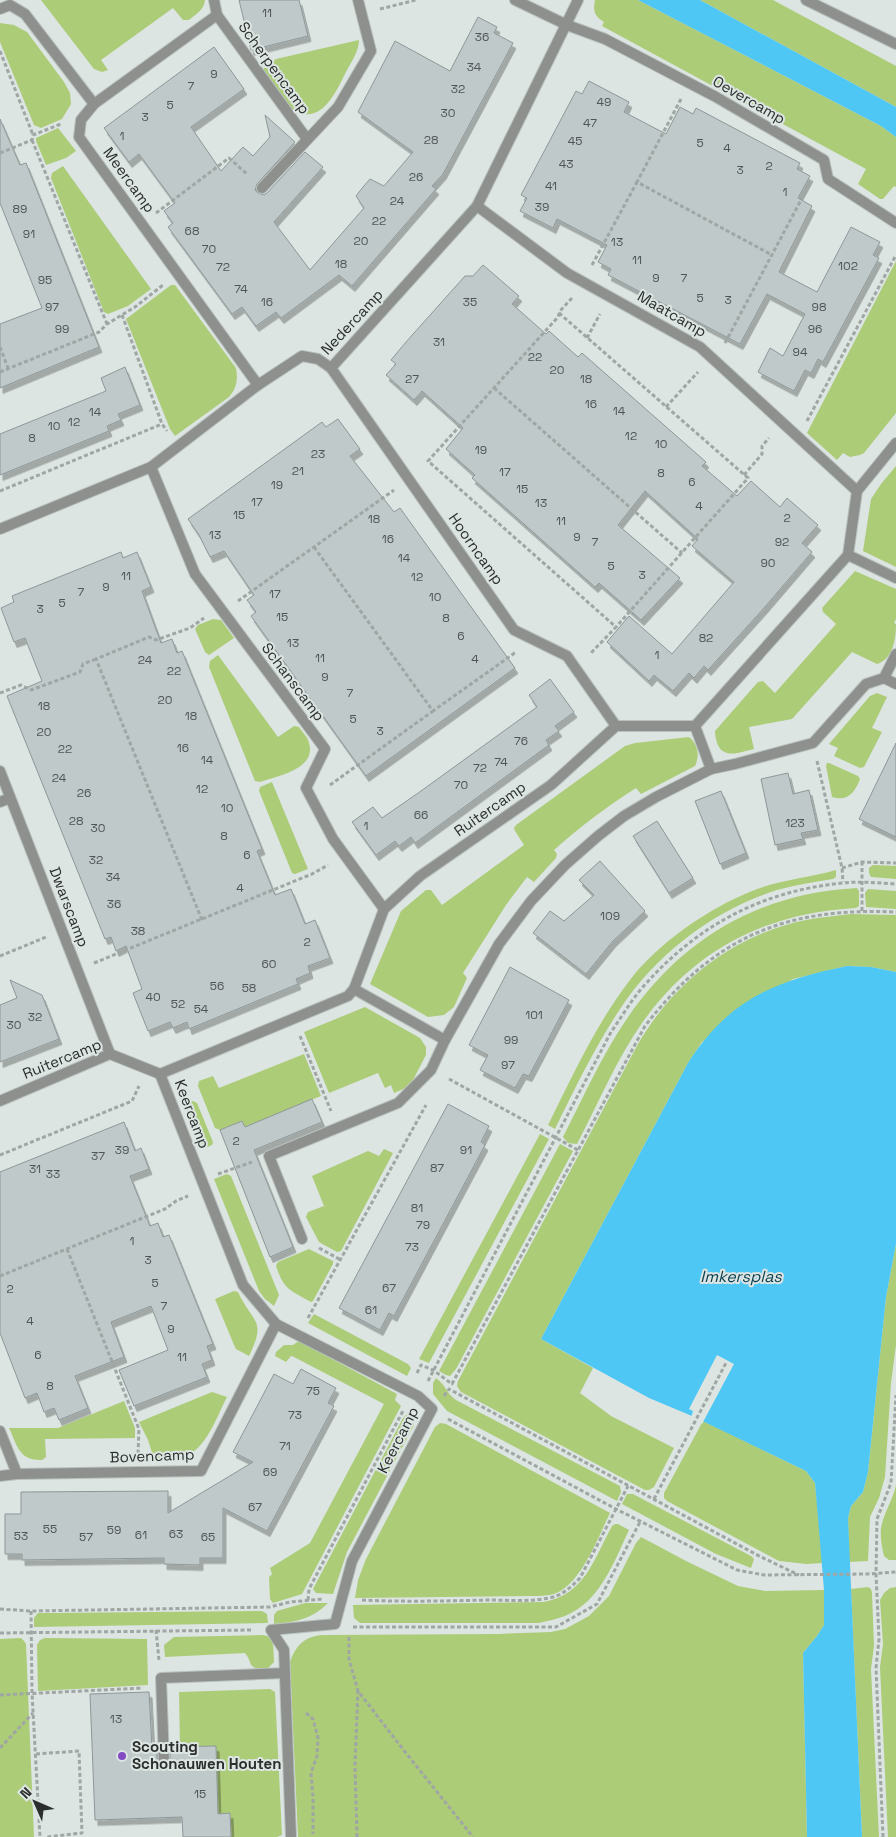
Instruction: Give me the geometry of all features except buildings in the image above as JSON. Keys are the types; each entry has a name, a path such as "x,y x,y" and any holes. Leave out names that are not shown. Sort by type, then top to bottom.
{"street":[{"name":"Scherpencamp","path":"214,0 217,15 307,139"},
{"name":"Scherpencamp","path":"262,188 338,108 371,51 358,0"},
{"path":"515,0 567,24"},
{"name":"Nedercamp","path":"0,530 151,467 258,385 302,356 318,359 331,368 477,206 578,0"},
{"path":"806,0 896,44"},
{"path":"0,10 10,5 25,14 94,104 81,120 80,126"},
{"name":"Scherpencamp","path":"94,104 217,15"},
{"name":"Oevercamp","path":"567,24 605,40 689,83 824,160 828,180 896,223"},
{"name":"Meercamp","path":"80,126 79,137 258,385"},
{"name":"Maatcamp","path":"477,206 567,272 700,347 857,491"},
{"name":"Hoorncamp","path":"331,368 514,630 567,656 616,726"},
{"path":"616,726 695,726 848,555 857,491 896,443"},
{"name":"Schanscamp","path":"151,467 195,574 325,749 306,788 311,799"},
{"path":"848,555 896,578"},
{"path":"884,678 896,654"},
{"path":"302,1239 269,1156 398,1103 431,1070 445,1040 499,944 531,901 564,865 624,816 656,797 711,769 813,743 866,684 884,678 896,684"},
{"name":"Ruitercamp","path":"354,989 384,909 420,876 551,785 616,726"},
{"path":"695,726 711,769"},
{"name":"Dwarscamp","path":"0,771 110,1054"},
{"path":"0,802 10,798"},
{"path":"311,799 333,839 384,909"},
{"path":"160,1074 339,1001 348,996 354,989 445,1040"},
{"name":"Ruitercamp","path":"0,1100 110,1054 160,1074"},
{"name":"Keercamp","path":"160,1074 243,1285 276,1324 407,1390 418,1396 432,1409 352,1561 335,1624 271,1630"},
{"name":"Bovencamp","path":"0,1476 201,1470 276,1324"},
{"path":"0,1431 17,1474"},
{"path":"271,1630 284,1650 291,1837"},
{"path":"164,1762 161,1683 285,1673"}],"path":[{"path":"362,14 416,0"},
{"path":"0,51 33,135 32,140 107,324"},
{"path":"616,627 428,461 576,293 689,83"},
{"path":"33,135 59,124 80,126"},
{"path":"0,153 32,140"},
{"path":"142,224 229,158 262,188"},
{"path":"666,407 713,359 811,182 827,177"},
{"path":"637,182 772,255"},
{"path":"796,435 807,421 896,255"},
{"path":"0,372 99,332 107,324 134,307 178,274"},
{"path":"587,338 610,296"},
{"path":"559,313 748,478 682,554 576,669"},
{"path":"122,315 162,424 178,446"},
{"path":"0,347 8,368"},
{"path":"494,388 682,554"},
{"path":"744,475 762,454 762,446 782,423"},
{"path":"0,491 162,424"},
{"path":"0,693 21,684 31,690 80,672 83,664 149,637 156,640 190,628 221,610 314,547 409,479"},
{"path":"314,547 433,711"},
{"path":"311,799 533,639"},
{"path":"96,659 202,920"},
{"path":"813,743 842,868 843,882"},
{"path":"78,970 312,874 322,867 347,857"},
{"path":"842,868 862,862 896,863"},
{"path":"862,862 862,910"},
{"path":"418,1396 557,1138 611,1032 641,990 672,957 713,925 751,905 793,890 843,882 896,884"},
{"path":"896,912 862,910 802,918 764,929 736,942 711,958 698,968 664,1002 645,1026 450,1389 432,1409 447,1419 616,1509 737,1570 764,1575 876,1574 896,1572"},
{"path":"0,956 62,930"},
{"path":"293,1019 338,1127"},
{"path":"0,1155 132,1101 148,1069"},
{"path":"431,1070 578,1150"},
{"path":"299,1336 428,1102"},
{"path":"0,1276 165,1209 203,1184 269,1156"},
{"path":"302,1239 341,1260"},
{"path":"67,1249 139,1429 138,1472"},
{"path":"654,1499 726,1363"},
{"path":"308,1600 309,1589 405,1407 407,1390 421,1365 433,1370 452,1384"},
{"path":"450,1389 628,1486 799,1575"},
{"path":"883,1837 876,1668 879,1639 876,1574 877,1519 891,1483 896,1395"},
{"path":"0,1609 270,1608 308,1600 343,1598 395,1602 548,1598 568,1590 580,1578 628,1486"},
{"path":"350,1627 556,1627 598,1604 641,1520"},
{"path":"30,1610 32,1694 40,1837"},
{"path":"0,1695 161,1683 156,1630"},
{"path":"0,1633 271,1630"},
{"path":"349,1635 349,1659 358,1691 355,1766 357,1837"},
{"path":"358,1691 473,1837"},
{"path":"286,1702 304,1710 313,1719 318,1738 317,1756 311,1773 313,1837"},
{"path":"0,1748 34,1713"},
{"path":"36,1754 79,1751 82,1833 47,1837"}],"green space":[{"path":"41,0 205,0 197,14 189,20 183,20 173,8 101,60 108,70 102,72 94,69"},
{"path":"595,0 638,0 881,126 896,137 896,187 894,186 883,199 880,199 858,184 866,169 602,26 604,22 595,13"},
{"path":"700,0 773,0 896,66 896,107"},
{"path":"0,23 14,25 27,32 64,82 70,93 71,104 62,119 41,128 34,125 0,42"},
{"path":"359,40 354,57 332,98 319,111 310,114 301,113 291,108 262,70 276,59"},
{"path":"58,128 76,151 66,158 46,165 36,138"},
{"path":"63,166 151,289 128,306 108,314 104,312 51,178 52,173"},
{"path":"896,261 896,413 864,453 850,457 843,453 837,460 807,433"},
{"path":"171,285 175,285 236,368 237,376 235,387 229,397 175,436 170,429 126,319"},
{"path":"896,466 896,567 863,551 871,499"},
{"path":"855,571 896,589 895,636 887,658 877,664 852,652 792,719 749,727 754,749 733,754 723,752 717,743 715,731 758,682 763,681 775,693 836,624 823,612 822,608"},
{"path":"213,619 221,620 234,638 209,655 205,652 195,629 198,625"},
{"path":"218,655 278,737 294,726 299,727 306,737 310,752 307,759 294,770 260,782 255,781 209,667 210,661"},
{"path":"877,693 887,697 872,728 882,732 864,767 860,768 834,756 838,748 829,744 870,696"},
{"path":"689,737 697,750 695,766 641,794 636,788 625,795 554,850 557,854 556,858 534,882 527,877 506,905 463,973 467,978 454,1007 444,1015 428,1017 370,984 401,911 426,890 431,890 442,905 524,845 515,831 516,825 625,746 635,743"},
{"path":"827,763 858,776 860,779 856,788 847,797 832,797"},
{"path":"272,782 308,869 295,874 292,873 259,791 260,787"},
{"path":"873,865 896,866 896,879 871,877 869,868"},
{"path":"836,870 836,877 833,879 777,890 731,909 688,936 669,952 634,989 620,1009 594,1053 555,1129 548,1125 606,1014 630,980 655,953 685,928 736,898 773,884"},
{"path":"857,888 859,891 859,906 856,908 823,911 763,927 709,955 685,975 663,997 633,1037 577,1144 568,1143 563,1137 608,1048 648,991 672,966 697,944 725,926 755,911 787,899 821,892"},
{"path":"868,889 896,891 896,909 866,907 865,893"},
{"path":"851,914 896,915 896,972 871,967 847,966 793,979 702,1042 688,1063 541,1339 593,1368 580,1393 611,1416 674,1448 654,1487 645,1490 461,1392 457,1386 458,1381 638,1044 669,1000 709,964 731,949 755,937 780,927 806,920"},
{"path":"365,1007 420,1038 426,1047 426,1055 408,1087 394,1093 391,1085 385,1088 378,1073 329,1093 304,1032"},
{"path":"304,1054 321,1096 245,1127 242,1121 220,1130 215,1128 198,1086 199,1081 213,1076 219,1088"},
{"path":"193,1101 197,1103 213,1142 212,1145 205,1148 201,1146 184,1104"},
{"path":"540,1134 549,1139 429,1363 419,1359"},
{"path":"560,1144 573,1151 456,1369 450,1376 446,1375 439,1371"},
{"path":"384,1149 393,1153 341,1251 337,1252 319,1242 306,1217 308,1212 324,1206 312,1176 368,1151 379,1156"},
{"path":"227,1174 231,1176 279,1295 274,1306 259,1291 214,1179"},
{"path":"896,1244 896,1345 891,1383 885,1477 879,1498 870,1517 868,1561 849,1562 848,1518 851,1506 863,1492 868,1472 886,1297"},
{"path":"309,1249 333,1261 311,1302 285,1285 276,1266 278,1262"},
{"path":"234,1291 238,1292 256,1322 257,1335 249,1356 236,1349 215,1299"},
{"path":"314,1314 408,1364 411,1368 407,1376 308,1323"},
{"path":"299,1341 397,1394 395,1400 401,1406 302,1594 273,1603 270,1599 269,1577 272,1574 270,1568 310,1543 384,1404 294,1357 291,1356 286,1362 275,1356 276,1352 284,1345 293,1345"},
{"path":"436,1378 456,1400 620,1486 621,1492 617,1501 447,1411 433,1394 433,1383"},
{"path":"212,1392 227,1397 204,1441 190,1454 181,1458 154,1459 148,1440 139,1422"},
{"path":"124,1401 135,1428 135,1438 45,1439 46,1457 42,1460 34,1460 24,1455 17,1446 9,1428 58,1428"},
{"path":"413,1413 414,1425 347,1552 333,1594 316,1593 313,1589 403,1418 407,1414"},
{"path":"703,1421 806,1471 815,1483 823,1563 806,1564 779,1561 664,1498 664,1493"},
{"path":"440,1423 446,1424 610,1513 588,1559 564,1589 554,1594 539,1596 355,1598 358,1580 366,1559 435,1427"},
{"path":"896,1485 896,1560 889,1560 884,1556 881,1528"},
{"path":"627,1494 633,1494 751,1556 754,1559 751,1568 716,1554 622,1504"},
{"path":"615,1524 629,1530 611,1568 597,1591 588,1601 577,1610 565,1616 539,1623 360,1623 354,1618 353,1605 543,1602 557,1598 569,1592 586,1574 612,1526"},
{"path":"641,1537 738,1586 765,1591 824,1590 824,1625 803,1653 807,1837 298,1837 290,1662 302,1642 311,1637 323,1635 498,1634 551,1632 565,1629 589,1616 609,1596 636,1543"},
{"path":"868,1587 872,1593 874,1646 871,1669 879,1837 862,1837 851,1589"},
{"path":"896,1587 896,1837 888,1837 880,1667 883,1644 880,1600 890,1588"},
{"path":"305,1603 328,1603 316,1613 303,1619 274,1624 274,1615 277,1611"},
{"path":"262,1611 267,1614 268,1623 34,1627 34,1618 38,1613"},
{"path":"263,1635 271,1637 273,1642 274,1662 267,1669 253,1667 245,1653 165,1657 164,1645 174,1637"},
{"path":"21,1638 26,1644 34,1837 0,1837 0,1639"},
{"path":"45,1638 147,1639 148,1685 38,1691 37,1645 40,1640"},
{"path":"270,1689 275,1692 282,1835 277,1837 231,1837 230,1813 218,1814 216,1746 180,1747 179,1692"}],"water":[{"path":"638,0 700,0 896,107 896,137 881,126"},
{"name":"Imkersplas","path":"847,966 871,967 896,972 896,1244 886,1297 868,1472 863,1492 851,1506 848,1518 862,1837 807,1837 803,1653 824,1625 824,1590 815,1483 806,1471 692,1416 649,1398 541,1339 688,1063 704,1041 737,1008 756,996 798,978"}],"pier":[{"path":"717,1355 734,1364 702,1424 691,1418 693,1411 689,1409"}],"place":[{"name":"Scouting Schonauwen Houten","path":"122,1756"}]}
